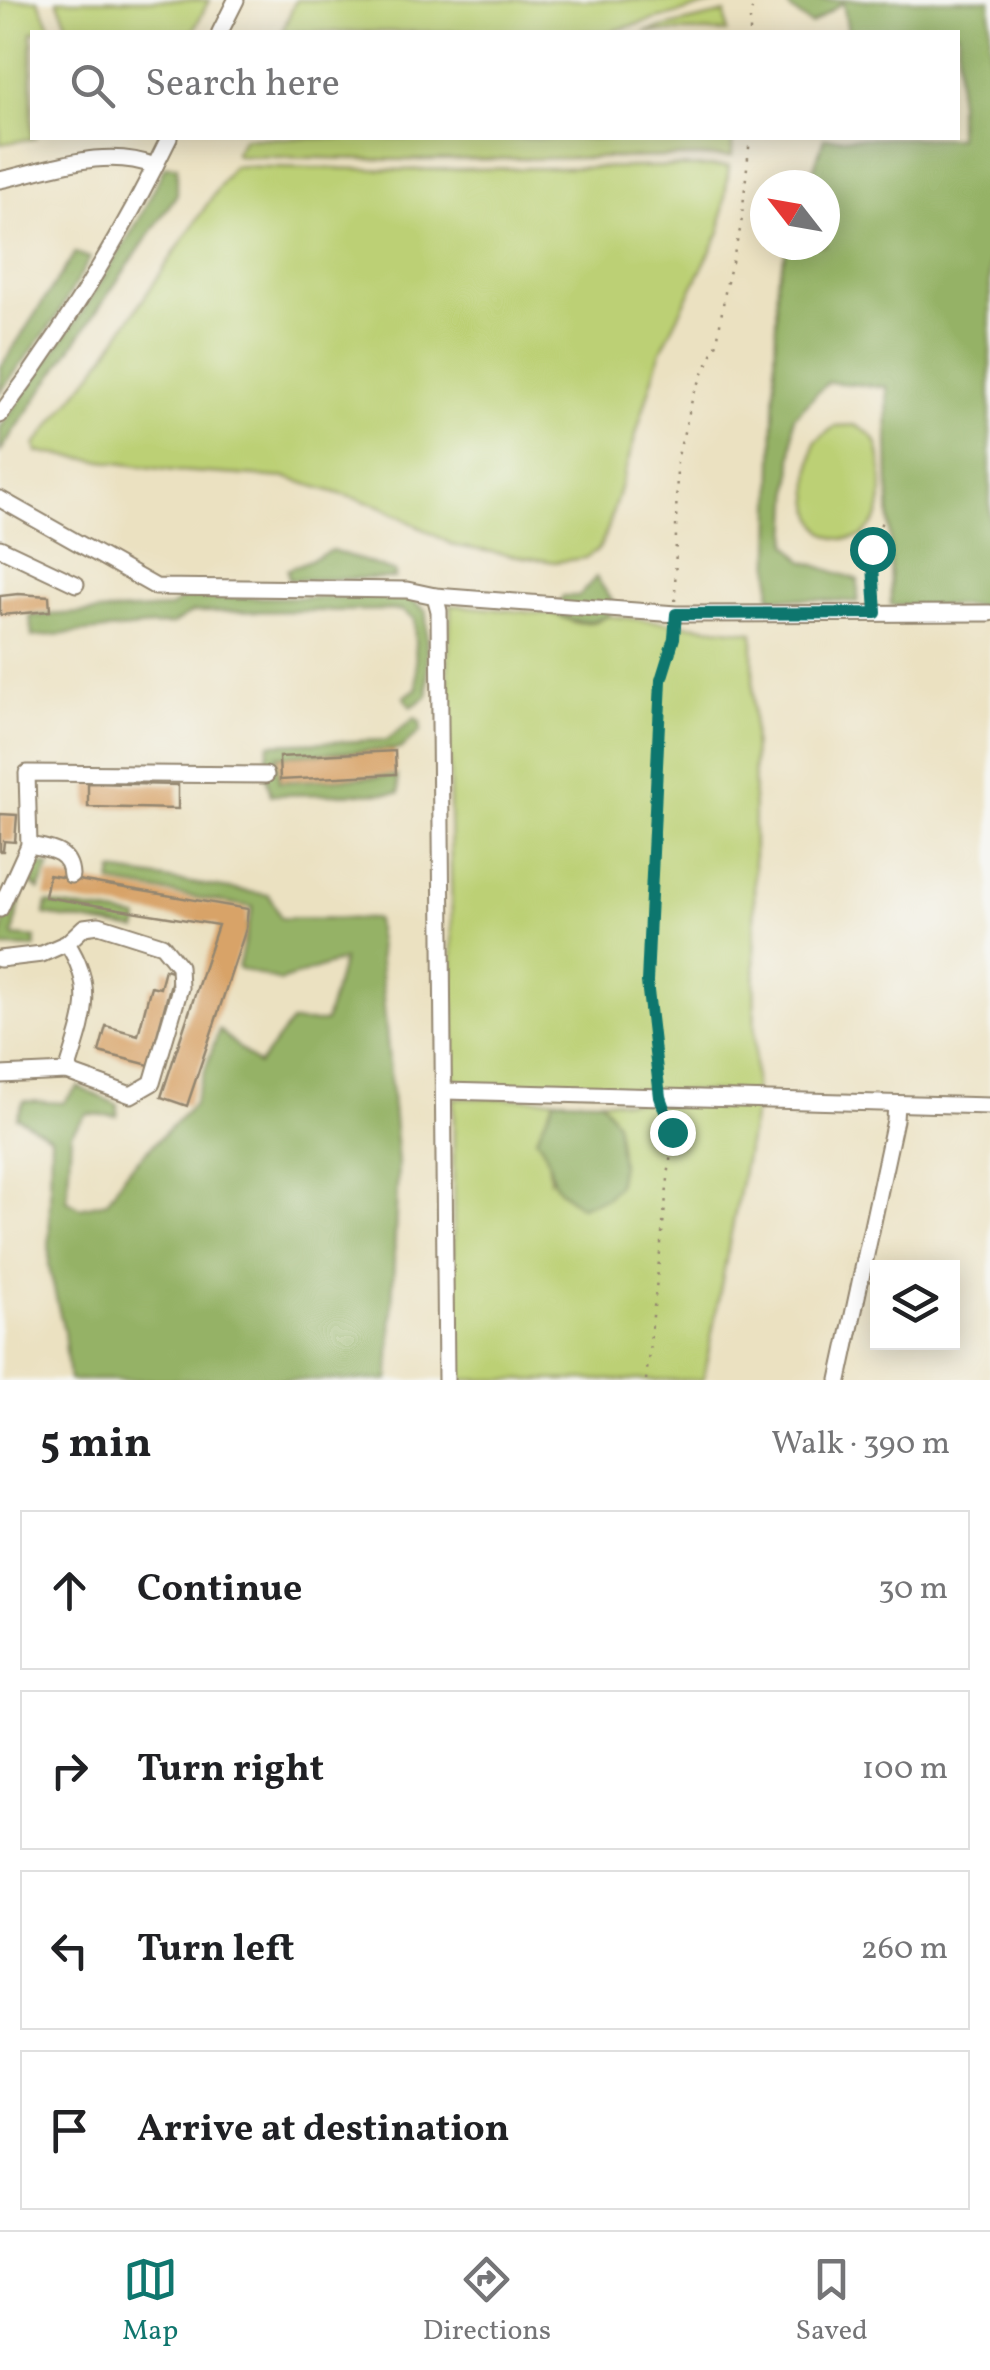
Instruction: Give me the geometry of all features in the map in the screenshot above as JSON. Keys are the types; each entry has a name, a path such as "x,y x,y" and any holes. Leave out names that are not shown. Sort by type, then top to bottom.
{"street":[{"path":"221,30 236,0"},
{"path":"0,415 82,294 168,140"},
{"path":"0,180 110,156 134,158 155,166"},
{"path":"0,499 156,587 406,590 436,596 676,614 990,613"},
{"path":"0,548 76,584"},
{"path":"436,596 446,1380"},
{"path":"0,910 29,844 27,773 266,775"},
{"path":"29,844 64,856 71,874"},
{"path":"0,959 42,954 67,943 84,927 99,925 162,944 179,966 180,988 152,1082 131,1095 67,1072 0,1075"},
{"path":"67,943 82,966 87,1006 67,1072"},
{"path":"445,1091 990,1106"},
{"path":"839,1380 896,1104"}],"path":[{"path":"750,30 755,0"},
{"path":"646,1380 672,1132 660,1097 648,963 661,680 674,638 676,614 677,460 693,396 717,343 741,226 750,140"},
{"path":"876,613 872,549 883,518"}],"green space":[{"path":"0,0 38,0 52,30 30,30 30,139 0,144"},
{"path":"57,0 209,0 194,30 70,30"},
{"path":"296,0 727,0 616,30 283,30"},
{"path":"790,0 990,0 990,606 891,605 887,387 828,382 794,417 788,544 803,561 858,580 858,602 770,597 777,280 783,260 840,260 840,170 813,170 823,140 960,140 960,30 848,30 843,2 811,25 789,8"},
{"path":"725,13 727,30 653,30"},
{"path":"243,140 732,140 732,156 410,160 235,153"},
{"path":"165,166 177,166 177,194 0,452 0,428 82,312 139,220"},
{"path":"233,166 400,170 729,166 720,232 661,351 599,549 585,558 555,562 455,546 380,506 287,478 176,471 37,452 35,445 96,369"},
{"path":"75,253 90,258 54,321 0,392 0,368"},
{"path":"855,425 870,434 877,446 881,466 880,511 862,536 842,539 827,535 818,525 812,510 810,475 815,442 835,426"},
{"path":"332,550 395,572 395,578 289,580 287,570"},
{"path":"596,577 613,602 608,616 583,621 557,615 563,596 579,596"},
{"path":"407,597 426,611 428,696 411,707 404,697 417,688 414,619 401,610 192,612 173,624 32,637 30,616 169,608 185,598"},
{"path":"451,605 557,615 576,623 608,616 753,632 755,1093 454,1086 448,663"},
{"path":"415,718 421,731 400,749 277,756 279,782 397,776 399,793 271,795 265,772 269,744 387,740"},
{"path":"26,862 50,866 39,890 25,878 13,936 36,938 35,948 0,947 7,900"},
{"path":"113,871 269,895 281,918 376,919 398,1163 389,1380 69,1380 64,1332 49,1267 51,1137 17,1117 24,1101 63,1103 78,1087 118,1105 117,1116 87,1114 71,1133 67,1200 80,1208 107,1202 125,1173 193,1105 219,1030 258,1065 291,1022 325,1022 343,960 280,981 238,968 253,907 111,883"},
{"path":"47,903 138,918 137,930 45,915"},
{"path":"454,1098 555,1099 548,1154 550,1180 601,1100 755,1108 703,1380 452,1380"},
{"path":"555,1099 601,1100 616,1122 621,1164 617,1186 606,1198 580,1206 554,1181 548,1158 536,1138"}],"building":[{"path":"0,596 49,596 50,611 0,615"},
{"path":"395,751 396,774 280,780 279,757"},
{"path":"88,783 178,785 178,809 88,807"},
{"path":"0,814 17,815 15,842 4,841 3,851 0,851"},
{"path":"49,875 248,909 246,929 187,1106 161,1097 218,925 45,897"},
{"path":"165,969 174,972 149,1065 99,1052 106,1026 138,1035 151,986 160,988"}],"route":[{"path":"672,1132 660,1097 647,982 661,680 674,638 676,614 876,613 872,549"}]}
